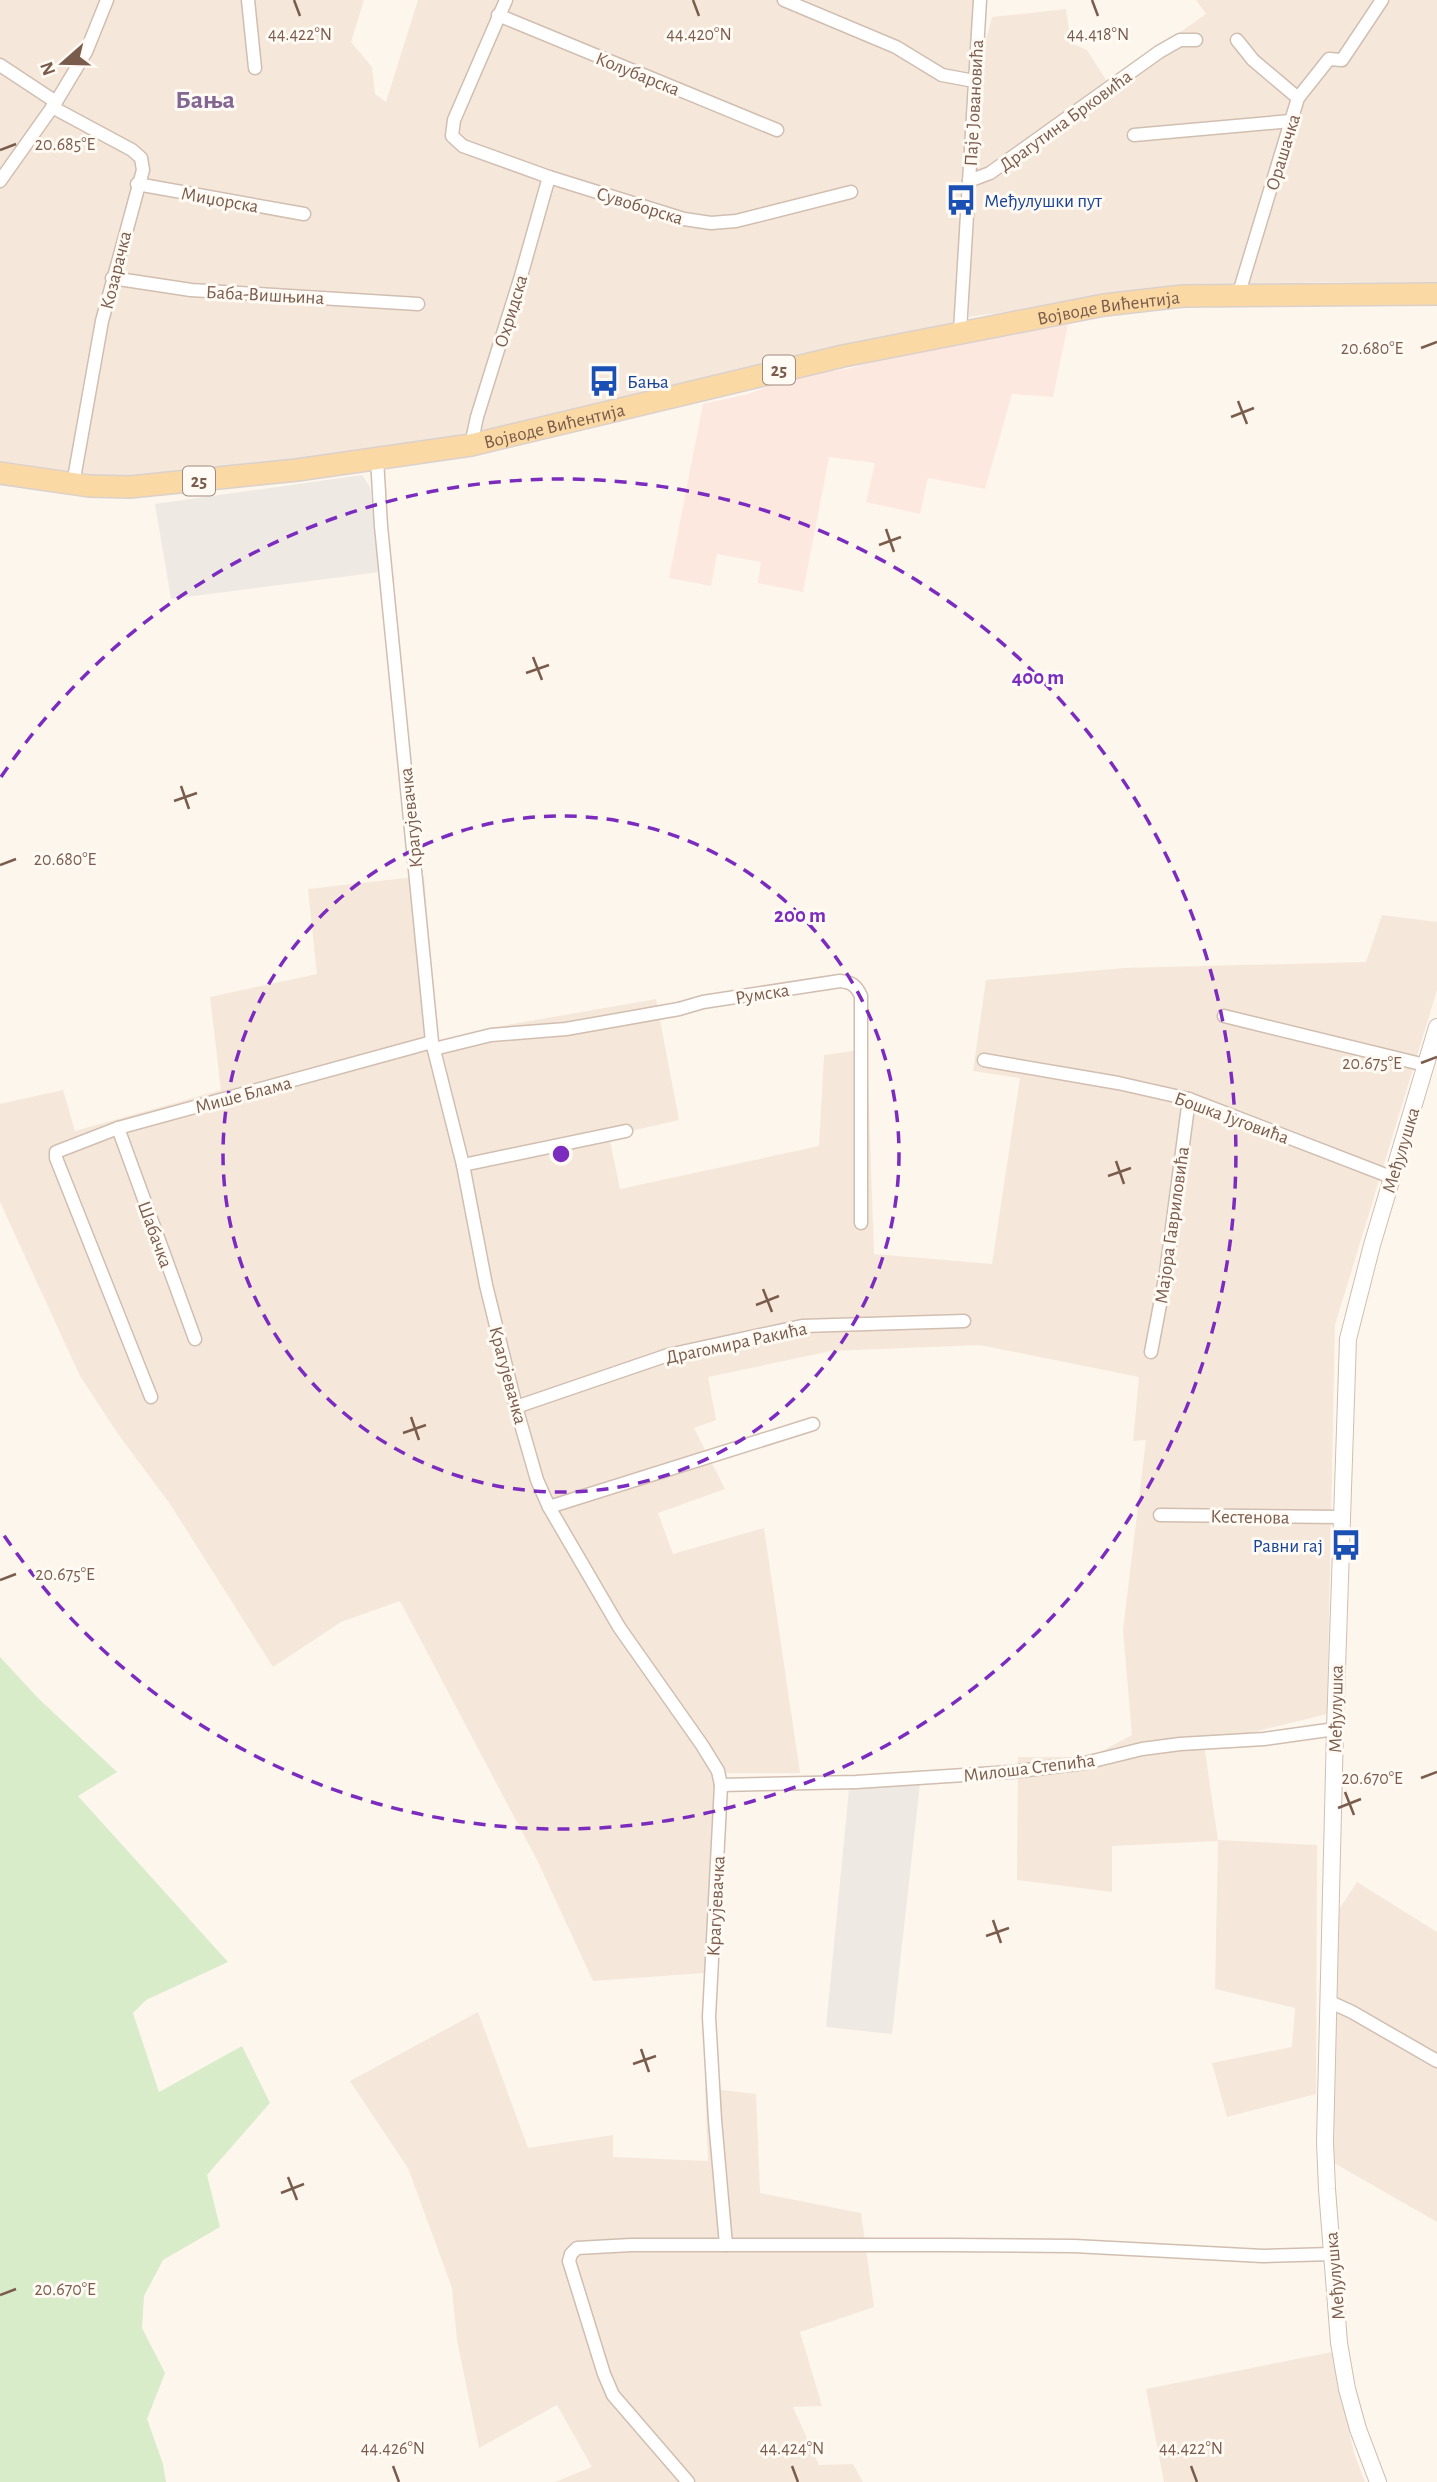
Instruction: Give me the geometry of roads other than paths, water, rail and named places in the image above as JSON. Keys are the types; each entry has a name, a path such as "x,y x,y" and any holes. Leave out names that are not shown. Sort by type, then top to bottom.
{"main road":[{"name":"Војводе Вићентија","path":"0,473 73,484 146,486 377,459 471,445 781,370 960,331 1140,299 1183,296 1437,294"}],"street":[{"path":"0,181 54,104 86,52 107,0"},
{"path":"248,0 255,68"},
{"path":"498,15 506,0"},
{"path":"784,0 896,47 942,75 974,81"},
{"name":"Паје Јовановића","path":"960,331 980,0"},
{"name":"Орашачка","path":"1238,296 1298,98 1329,59 1342,61 1382,0"},
{"name":"Сувоборска","path":"498,15 454,120 453,136 463,146 549,177 684,219 711,223 747,218 851,192"},
{"name":"Колубарска","path":"498,15 778,130"},
{"name":"Драгутина Брковића","path":"969,181 990,173 1159,52 1180,40 1196,40"},
{"path":"1237,40 1253,60 1298,98"},
{"path":"0,65 54,104"},
{"name":"Козарачка","path":"54,104 132,150 141,158 143,170 112,278 93,365 73,484"},
{"path":"1135,135 1291,121"},
{"name":"Охридска","path":"471,445 549,177"},
{"name":"Миџорска","path":"137,184 304,214"},
{"name":"Баба-Вишњина","path":"112,278 191,290 418,304"},
{"name":"Крагујевачка","path":"377,459 383,553 433,1046 463,1166 486,1284 516,1407 537,1480 549,1507 619,1627 702,1745 718,1771 721,1785 709,2017 726,2245"},
{"name":"Румска","path":"433,1046 492,1035 566,1029 679,1009 703,1002 839,981 850,982 857,987 861,996 861,1223"},
{"path":"1224,1016 1425,1065"},
{"name":"Међулушка","path":"1378,2482 1357,2429 1339,2343 1325,2142 1340,1517 1348,1339 1391,1177 1437,1027"},
{"name":"Мише Блама","path":"151,1398 56,1158 56,1152 118,1128 433,1046"},
{"name":"Бошка Југовића","path":"984,1060 1118,1083 1189,1099 1391,1177"},
{"name":"Мајора Гавриловића","path":"1151,1352 1166,1273 1189,1099"},
{"name":"Шабачка","path":"118,1128 195,1339"},
{"path":"463,1166 626,1131"},
{"name":"Драгомира Ракића","path":"516,1407 668,1355 802,1326 964,1321"},
{"path":"549,1507 813,1424"},
{"name":"Кестенова","path":"1160,1515 1340,1517"},
{"name":"Милоша Степића","path":"721,1785 856,1782 1012,1773 1085,1763 1142,1749 1180,1744 1264,1740 1335,1729"},
{"path":"1328,2001 1437,2061"},
{"path":"688,2482 613,2395 604,2374 569,2258 573,2251 582,2247 862,2245 1074,2246 1263,2256 1332,2254"}],"place":[{"name":"Међулушки пут","path":"961,200"},
{"name":"Бања","path":"604,381"},
{"name":"Равни гај","path":"1346,1545"}],"district":[{"name":"Бања","path":"205,99"}]}
